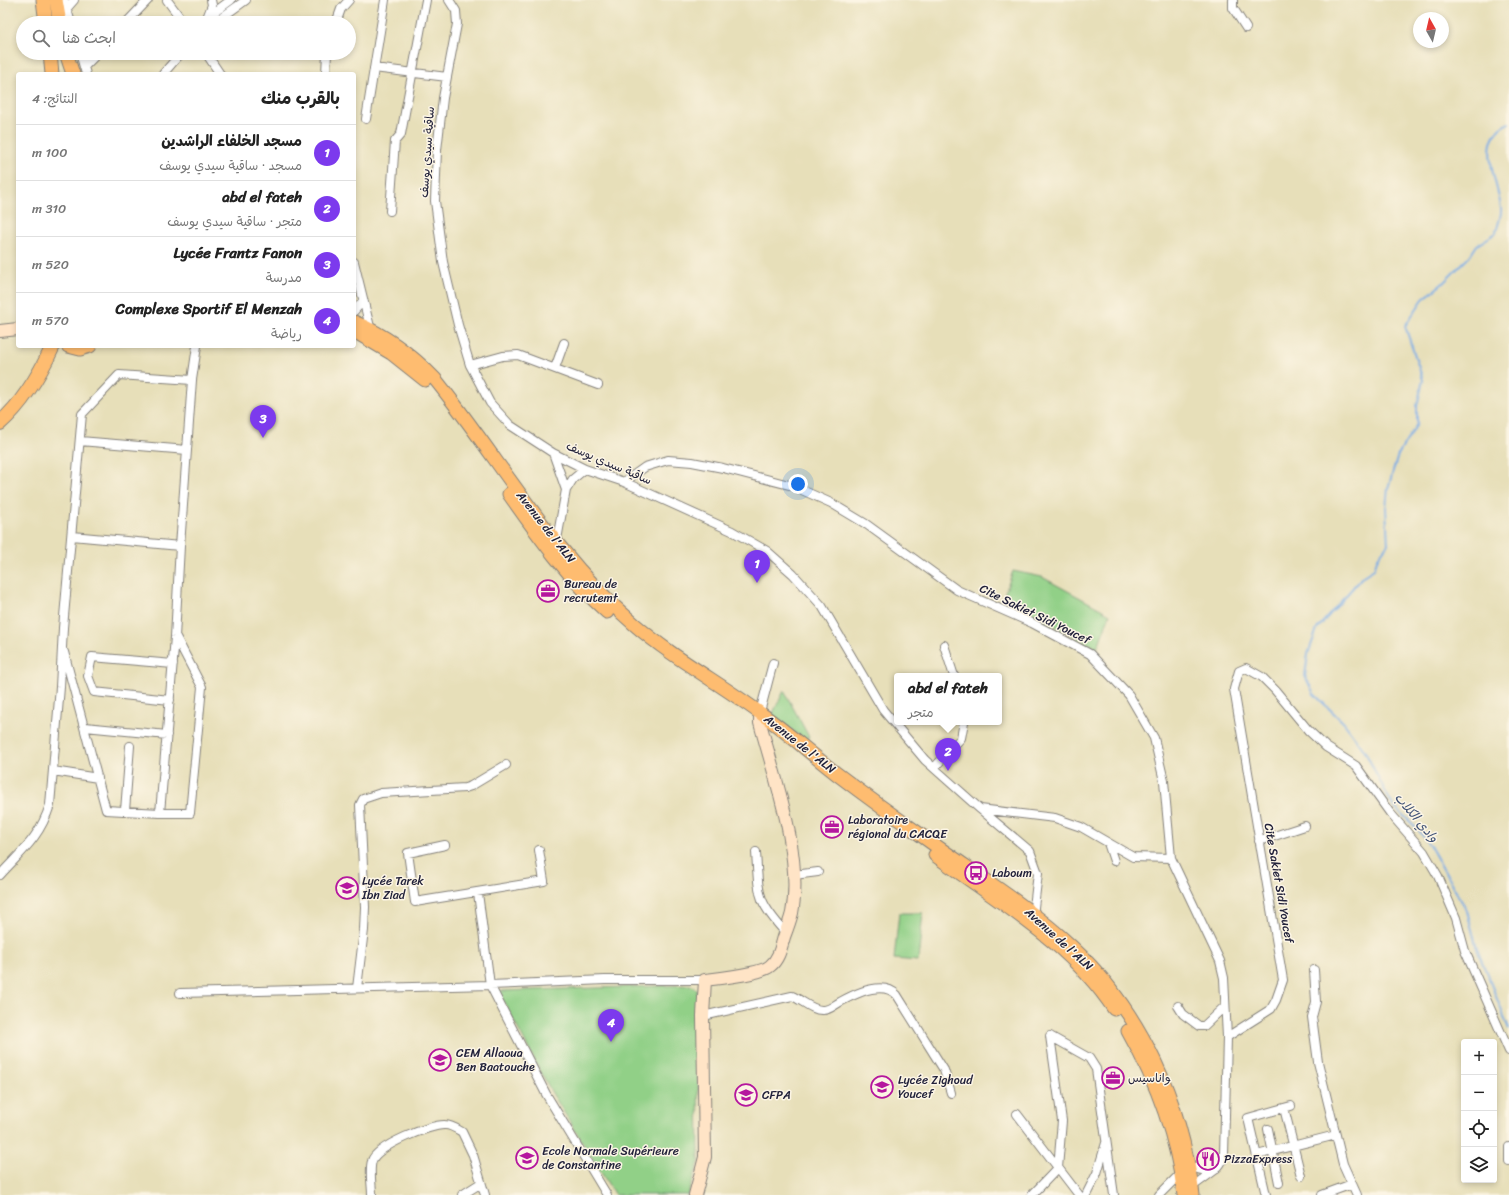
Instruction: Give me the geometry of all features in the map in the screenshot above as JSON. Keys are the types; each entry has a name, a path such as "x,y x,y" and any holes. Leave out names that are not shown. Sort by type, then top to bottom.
{"highway":[{"path":"0,423 10,414 28,390 52,348"}],"main road":[{"path":"42,0 45,16"},
{"path":"56,0 59,16"},
{"path":"51,60 52,72"},
{"path":"68,60 72,72"},
{"path":"356,324 427,382 594,601 657,654 760,718 828,777 1032,919 1091,979 1111,1004 1145,1060 1159,1092 1184,1170 1188,1193"},
{"path":"0,331 16,329"},
{"path":"356,331 369,334"},
{"path":"0,338 16,336"},
{"path":"695,1195 705,1157 703,1016 705,980 759,971 770,967 777,959 792,914 794,875 792,850 760,718"}],"street":[{"path":"69,16 66,4 74,0"},
{"path":"133,16 148,0"},
{"path":"167,0 179,16"},
{"path":"210,16 212,5 211,0"},
{"path":"214,16 231,0"},
{"path":"218,16 246,0"},
{"path":"338,16 341,9 349,0"},
{"path":"366,119 385,0"},
{"path":"390,211 394,141 400,134 426,0"},
{"name":"ساقية سيدي يوسف","path":"449,0 456,11 456,24 437,150 435,201 443,262 458,324 470,365 490,403 510,425 553,453 585,469 624,482 732,531 767,551 793,574 822,606 883,710 894,723"},
{"path":"1233,0 1233,8 1246,28"},
{"path":"82,60 85,71"},
{"path":"85,71 93,60"},
{"path":"165,72 175,60"},
{"path":"211,60 219,72"},
{"path":"326,72 327,60"},
{"path":"374,68 447,77"},
{"path":"356,271 369,334"},
{"path":"356,309 363,301"},
{"path":"555,368 564,343"},
{"path":"160,812 173,664 192,380 197,348"},
{"path":"470,365 503,356 518,355 555,368 598,386"},
{"path":"0,875 36,837 44,823 50,805 62,643 82,414 119,375 192,380"},
{"path":"80,441 187,450"},
{"path":"553,453 566,490"},
{"name":"Cite Sakiet Sidi Youcef","path":"624,482 645,467 668,460 692,462 757,476 793,486 831,503 866,524 957,590 1032,623 1090,654 1129,695 1154,738 1164,781 1171,858 1223,967 1228,1037 1225,1146 1222,1164 1218,1168"},
{"path":"554,547 566,490 573,479 585,469"},
{"path":"72,536 180,546"},
{"path":"62,643 106,810 190,813 202,687 175,636"},
{"path":"944,645 953,673"},
{"path":"170,700 94,692 88,676 92,657 173,664"},
{"path":"760,718 773,663"},
{"name":"Cite Sakiet Sidi Youcef","path":"1228,1037 1271,1008 1276,1000 1283,980 1234,689 1239,671 1246,668 1262,677 1275,690 1308,730 1326,747 1342,755 1362,772 1390,813 1424,852 1438,876 1456,918 1464,951 1509,1051"},
{"name":"ساقية سيدي يوسف","path":"896,725 925,760 1030,851 1038,873 1032,919"},
{"path":"934,768 962,738 964,725"},
{"path":"85,727 167,735"},
{"path":"125,811 130,746"},
{"path":"357,988 364,923 360,805 363,799 381,793 465,788 506,765"},
{"path":"53,771 98,778"},
{"path":"980,808 1055,818 1081,827 1133,857 1171,858"},
{"path":"1259,841 1305,826"},
{"path":"1108,843 1114,861"},
{"path":"445,845 408,853 415,902 478,893 544,881 539,850"},
{"path":"756,852 759,893 762,904 768,914 786,933"},
{"path":"794,875 818,872"},
{"path":"478,893 490,985 546,1094 607,1195"},
{"path":"1314,970 1316,1002 1312,1017 1318,1062 1343,1164 1357,1195"},
{"path":"180,993 490,985 605,980 705,980"},
{"path":"703,1016 792,996 817,1010 828,1010 840,1002 872,989 887,988 892,990 897,995 944,1070 951,1092"},
{"path":"1178,1006 1183,1014 1199,1026 1204,1026 1225,1006"},
{"path":"1032,1195 1058,1168 1062,1121 1050,1036 1089,1058 1096,1069 1114,1195"},
{"path":"1266,1195 1258,1155 1248,1118 1288,1107 1292,1146 1301,1176"},
{"path":"1018,1114 1079,1195"},
{"path":"372,1195 372,1161 375,1154 386,1146 423,1130 445,1125 462,1132 473,1155 485,1195"},
{"path":"1268,1130 1279,1183"},
{"path":"1258,1155 1336,1135"},
{"path":"1086,1195 1097,1173 1107,1140"},
{"path":"1509,1147 1509,1161"},
{"path":"1159,1195 1184,1170 1201,1172 1218,1168"},
{"path":"1188,1193 1218,1168"},
{"path":"462,1195 481,1183"},
{"path":"1322,1195 1352,1184"}],"green space":[{"path":"1013,571 1042,577 1110,614 1097,649 1027,611 1004,595"},
{"path":"784,691 809,737 806,741 772,715"},
{"path":"899,913 923,913 918,961 894,959"},
{"path":"691,985 697,990 699,1162 688,1195 615,1195 552,1093 498,991"}],"waterway":[{"name":"وادي الكلاب","path":"1509,123 1498,130 1492,139 1490,150 1493,174 1501,209 1501,215 1496,233 1477,245 1470,256 1442,284 1423,299 1405,326 1423,380 1417,406 1417,424 1398,455 1388,488 1386,508 1388,544 1378,557 1374,569 1363,576 1317,629 1308,654 1305,676 1314,694 1344,723 1364,750 1393,806 1417,828 1430,846 1467,911 1477,949 1509,1029"}],"place":[{"name":"Lycée Frantz Fanon","path":"263,438"},
{"name":"مسجد الخلفاء الراشدين","path":"757,583"},
{"name":"Bureau de recrutemt","path":"548,591"},
{"name":"abd el fateh","path":"948,771"},
{"name":"Laboratoire régional du CACQE","path":"832,827"},
{"name":"Laboum","path":"976,873"},
{"name":"Lycée Tarek Ibn Ziad","path":"347,888"},
{"name":"Complexe Sportif El Menzah","path":"611,1042"},
{"name":"CEM Allaoua Ben Baatouche","path":"440,1060"},
{"name":"واناسيس","path":"1113,1078"},
{"name":"Lycée Zighoud Youcef","path":"882,1087"},
{"name":"CFPA","path":"746,1095"},
{"name":"Ecole Normale Supérieure de Constantine","path":"527,1158"},
{"name":"PizzaExpress","path":"1208,1159"}]}
